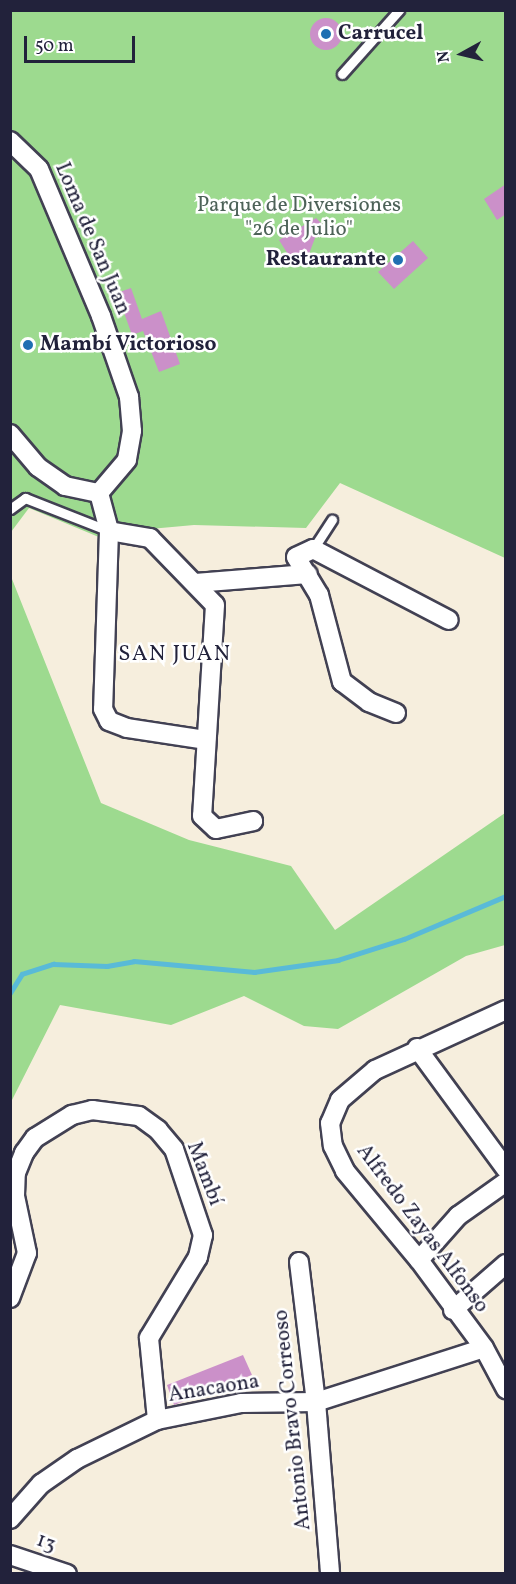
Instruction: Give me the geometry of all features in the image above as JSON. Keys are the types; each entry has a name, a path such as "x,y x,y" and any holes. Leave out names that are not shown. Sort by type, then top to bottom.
{"street":[{"name":"Loma de San Juan","path":"10,141 39,169 101,316 129,397 132,431 128,460 99,493"},
{"path":"10,434 38,467 65,486 99,493 110,531 103,709 110,721 127,728 206,740"},
{"path":"110,531 150,538 214,605 202,816 207,825 216,829 253,821"},
{"path":"396,713 369,702 342,682 319,595 296,557 313,549 449,620"},
{"path":"195,583 308,574"},
{"name":"Alfredo Zayas Alfonso","path":"506,1010 417,1048 359,1083 340,1100 330,1123 333,1146 345,1171 419,1260 453,1310 484,1348 506,1389"},
{"path":"417,1048 506,1169"},
{"name":"Mambí","path":"10,1298 27,1253 15,1196 16,1173 24,1153 35,1138 72,1114 92,1110 139,1116 158,1130 174,1149 203,1235 198,1257 149,1338 148,1359 157,1420"},
{"path":"419,1260 458,1216 506,1182"},
{"name":"Antonio Bravo Correoso","path":"299,1262 316,1402 330,1574"},
{"path":"453,1310 506,1264"},
{"name":"Anacaona","path":"10,1519 41,1484 77,1459 157,1420 241,1403 316,1402 484,1348"},
{"name":"13","path":"10,1555 67,1574"}],"lane":[{"path":"342,74 399,10"},
{"path":"10,509 25,498 110,531"},
{"path":"313,549 332,520"}],"green space":[{"name":"Parque de Diversiones \"26 de Julio\"","path":"11,11 505,11 505,558 340,483 306,528 194,525 117,532 106,540 29,508 11,532"},
{"path":"10,574 101,803 189,840 291,866 335,930 505,813 505,945 466,956 338,1029 304,1026 244,996 171,1025 60,1005 11,1102"}],"building":[{"name":"Carrucel","path":"326,18 337,23 342,34 337,45 326,50 315,45 310,34 315,23"},
{"path":"506,184 506,214 497,220 484,199"},
{"path":"316,218 326,228 315,238 306,262 289,256 279,240"},
{"path":"413,241 428,258 394,289 378,272"},
{"path":"131,288 142,319 161,311 180,364 159,372 143,331 132,335 117,293"},
{"path":"243,1355 252,1375 174,1405 167,1385"}],"waterway":[{"path":"10,993 22,974 53,964 107,966 134,961 254,972 338,960 404,939 506,896"}],"place":[{"name":"Carrucel","path":"326,34"},
{"name":"Restaurante","path":"398,260"},
{"name":"Mambí Victorioso","path":"28,345"}],"district":[{"name":"SAN JUAN","path":"175,655"}]}
